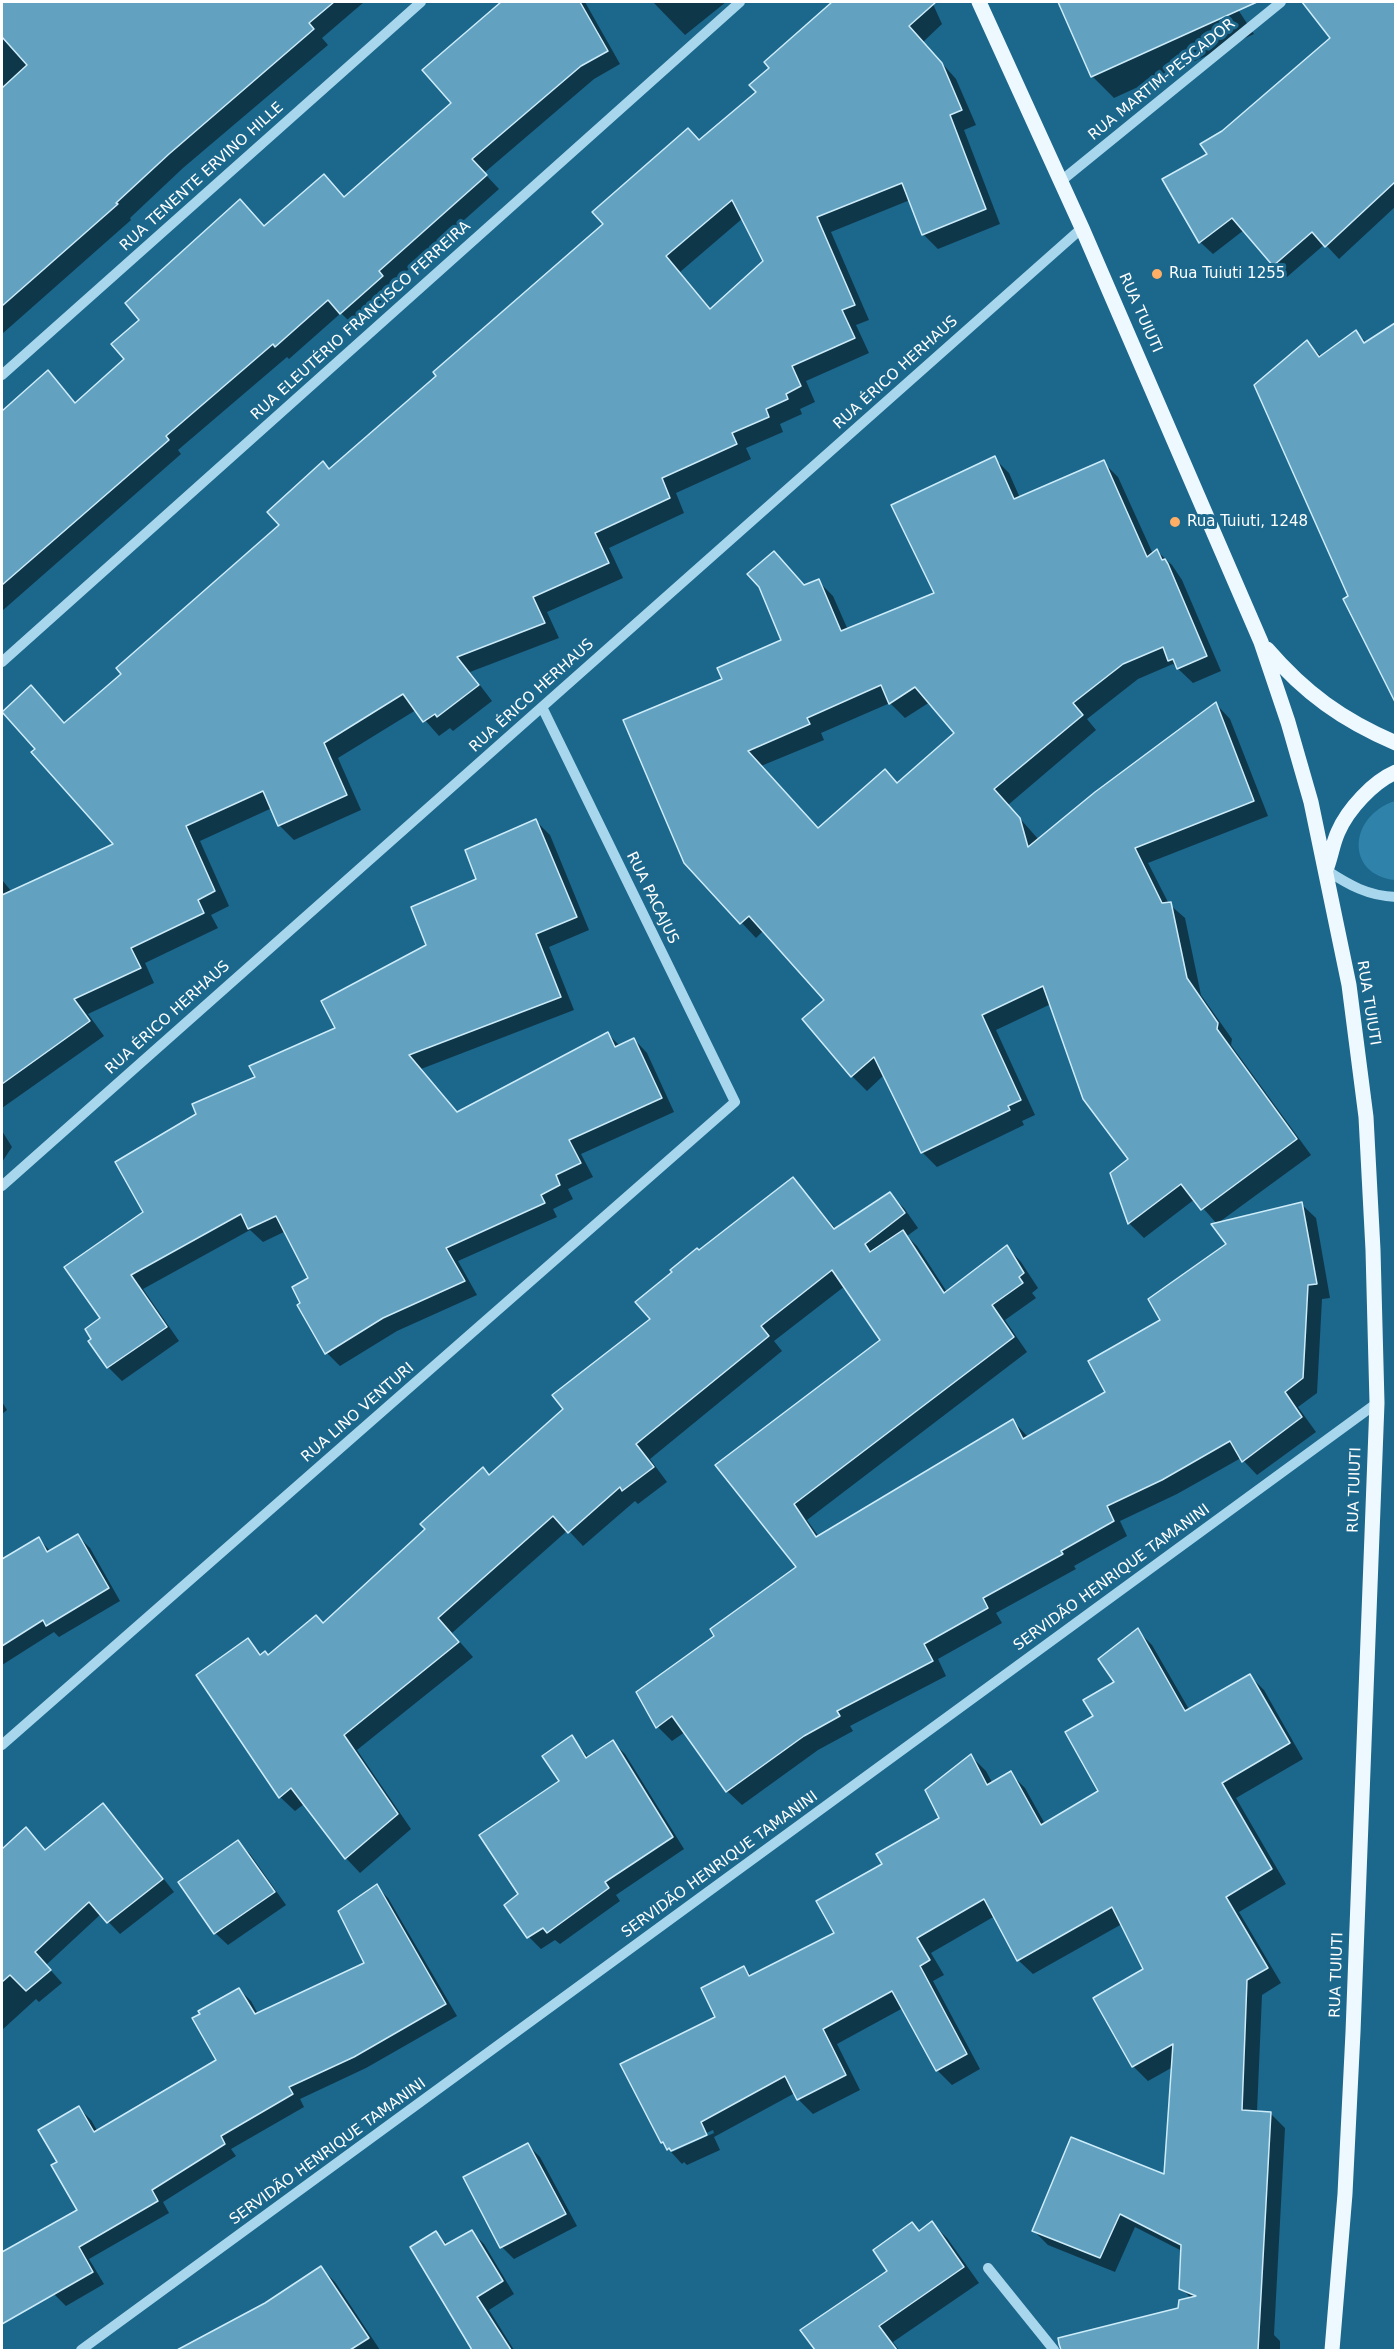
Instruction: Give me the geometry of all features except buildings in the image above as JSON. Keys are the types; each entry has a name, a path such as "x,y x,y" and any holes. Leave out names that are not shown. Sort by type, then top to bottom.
{"main road":[{"name":"RUA TUIUTI","path":"979,2 1082,228 1261,642 1292,733 1311,802 1349,985 1366,1117 1373,1250 1377,1403 1352,2055 1345,2194 1332,2350"},
{"name":"RUA TUIUTI","path":"1261,642 1292,677 1327,707 1364,729 1395,743"},
{"path":"1326,870 1338,831 1362,796 1395,772"}],"street":[{"name":"RUA TENENTE ERVINO HILLE","path":"2,375 422,2"},
{"name":"RUA ELEUTÉRIO FRANCISCO FERREIRA","path":"2,662 740,2"},
{"name":"RUA MARTIM-PESCADOR","path":"1061,181 1281,2"},
{"name":"RUA ÉRICO HERHAUS","path":"2,1186 1082,228"},
{"name":"RUA PACAJUS","path":"542,707 735,1102"},
{"path":"1326,870 1356,889 1380,897 1395,897"},
{"name":"RUA LINO VENTURI","path":"2,1745 735,1102"},
{"name":"SERVIDÃO HENRIQUE TAMANINI","path":"81,2350 1377,1403"},
{"path":"988,2268 1054,2350"}],"shaded area":[{"path":"1396,801 1395,880 1379,876 1367,868 1361,857 1359,844 1361,831 1368,819 1379,808"}],"place":[{"name":"Rua Tuiuti 1255","path":"1157,274"},
{"name":"Rua Tuiuti, 1248","path":"1175,522"}]}
